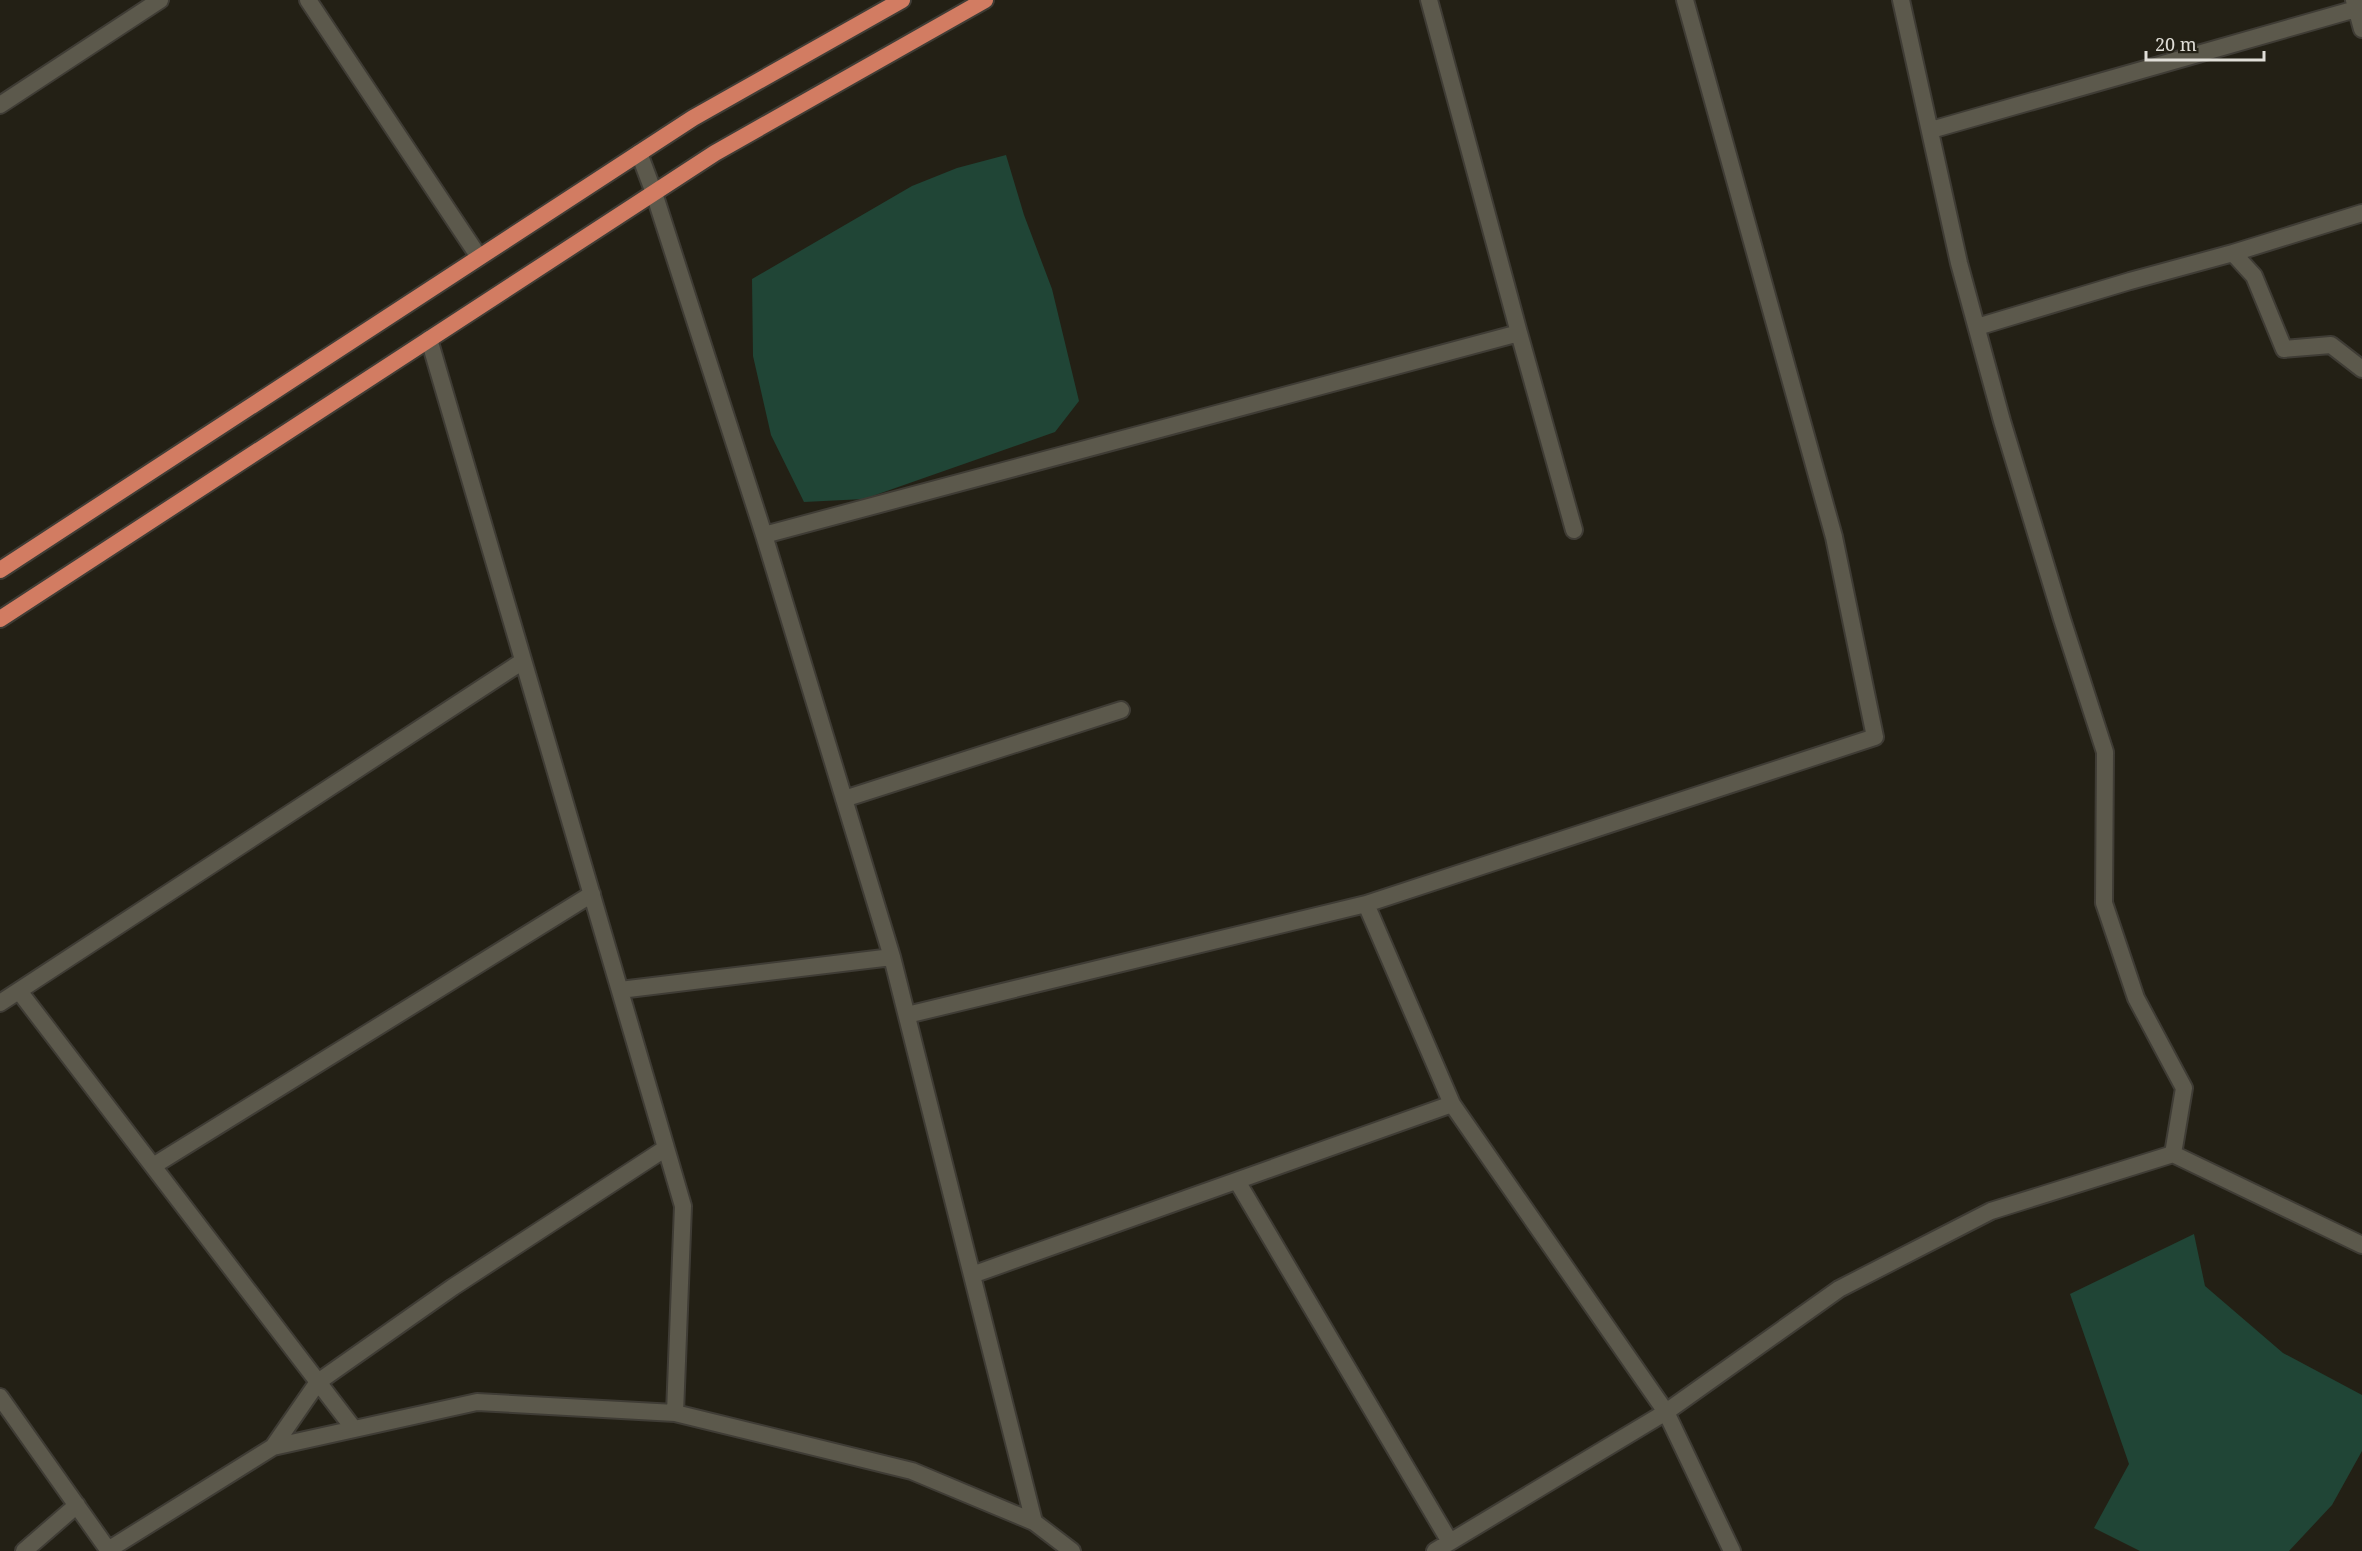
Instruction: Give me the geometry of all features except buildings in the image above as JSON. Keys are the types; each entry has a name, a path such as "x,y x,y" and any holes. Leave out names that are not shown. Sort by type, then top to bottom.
{"highway":[{"path":"0,570 693,118 902,0"},
{"path":"0,619 715,153 985,0"}],"street":[{"path":"0,105 160,0"},
{"path":"308,0 479,257"},
{"path":"1428,0 1574,530"},
{"path":"907,1015 1366,904 1875,737 1834,537 1686,0"},
{"path":"1901,0 1959,263 2055,597 2105,752 2104,903 2136,998 2184,1088 2174,1154"},
{"path":"1931,130 2355,5 2362,29"},
{"path":"639,153 654,193 764,536 892,957 1034,1522"},
{"path":"1977,327 2362,213"},
{"path":"2232,253 2254,276 2284,349 2331,345 2362,369"},
{"path":"764,536 1519,333"},
{"path":"429,339 683,1206 675,1413"},
{"path":"0,1003 524,661"},
{"path":"844,799 1120,710"},
{"path":"153,1166 592,894"},
{"path":"1366,904 1452,1104 1666,1412 1732,1551"},
{"path":"620,990 892,957"},
{"path":"19,991 354,1429"},
{"path":"972,1275 1452,1104"},
{"path":"273,1447 318,1382 453,1287 666,1148"},
{"path":"1435,1551 1666,1412 1839,1289 1991,1212 2174,1154 2362,1245"},
{"path":"1237,1181 1450,1542"},
{"path":"0,1397 109,1550 273,1447 477,1402 675,1413 912,1471 1034,1522 1072,1551"},
{"path":"24,1551 77,1505"}],"green space":[{"path":"1006,155 1024,215 1052,289 1079,401 1055,432 864,499 804,502 771,435 753,356 752,279 912,186 957,168"},
{"path":"2194,1234 2205,1286 2283,1353 2362,1395 2362,1451 2332,1505 2289,1551 2140,1551 2094,1528 2129,1464 2070,1294"}]}
